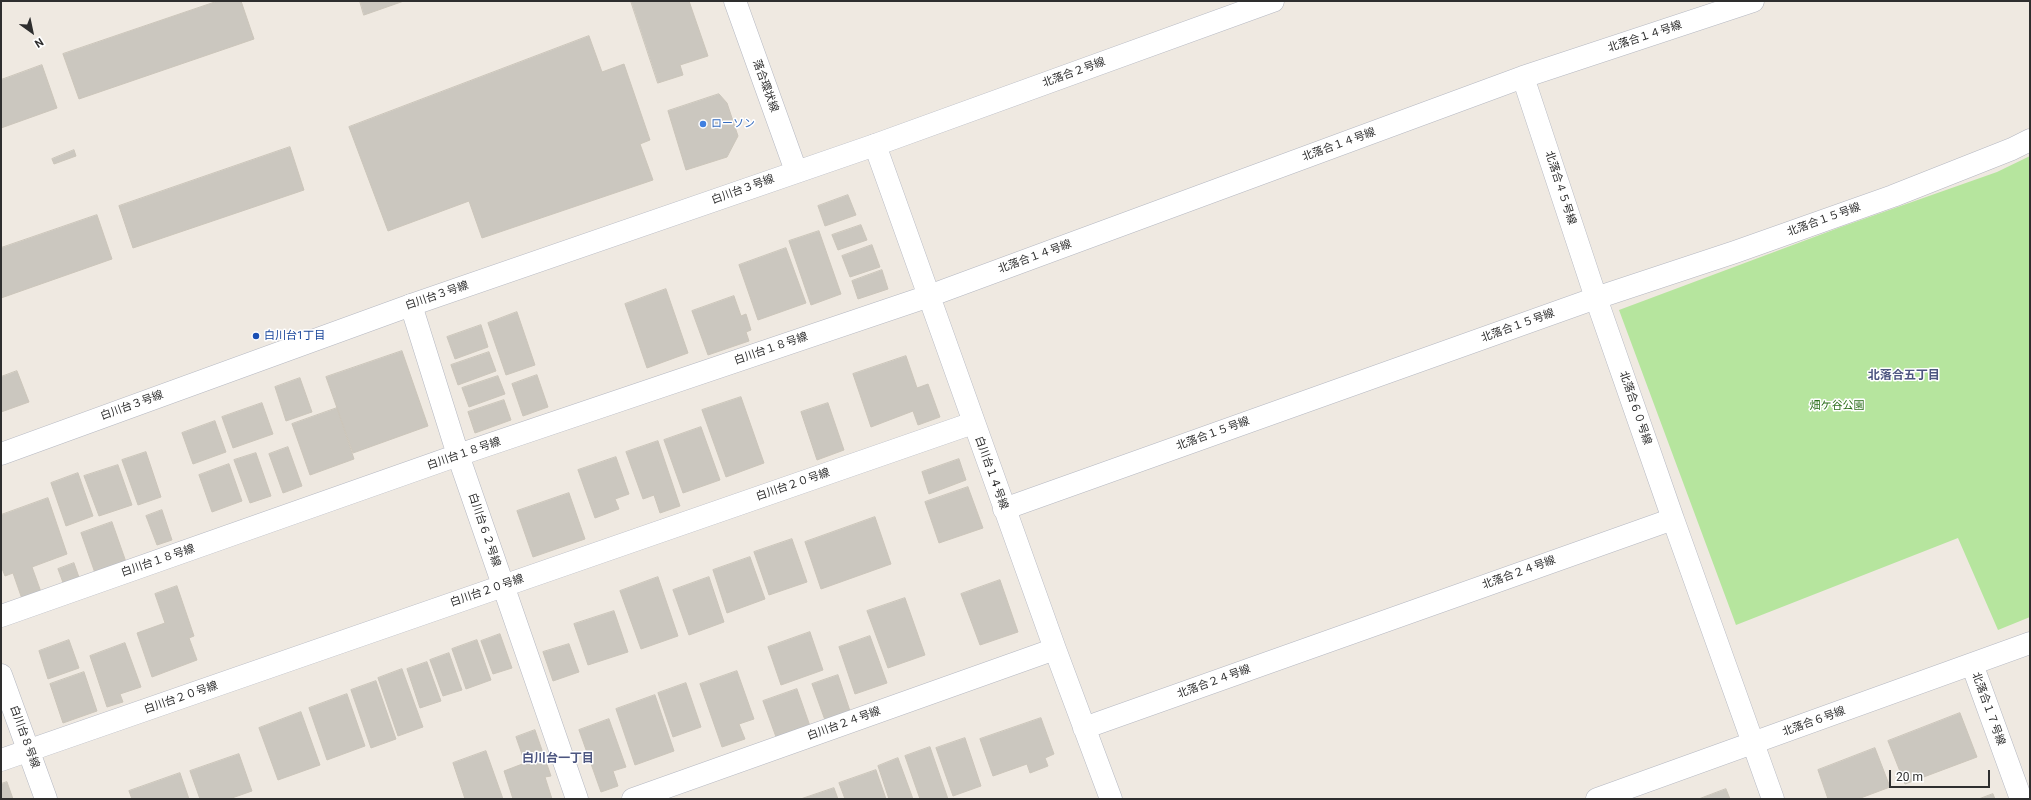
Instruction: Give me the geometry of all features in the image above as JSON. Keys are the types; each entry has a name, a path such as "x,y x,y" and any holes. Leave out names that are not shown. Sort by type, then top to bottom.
{"street":[{"name":"落合環状線","path":"735,1 796,171"},
{"name":"北落合２号線","path":"875,145 1272,1"},
{"name":"北落合１４号線","path":"929,296 1523,77 1753,1"},
{"name":"北落合４５号線","path":"1523,77 1596,298"},
{"name":"北落合１５号線","path":"1004,508 1596,298 1735,252 1893,196 2012,149 2030,140"},
{"name":"白川台３号線","path":"1,454 411,305 875,145"},
{"name":"白川台１４号線","path":"875,145 973,423 1111,799"},
{"name":"白川台１８号線","path":"1,616 458,455 929,296"},
{"name":"北落合６０号線","path":"1596,298 1673,519"},
{"name":"白川台６２号線","path":"411,305 458,455 577,799"},
{"name":"白川台２０号線","path":"1,760 973,423"},
{"name":"北落合２４号線","path":"1084,728 1673,519"},
{"path":"1673,519 1773,799"},
{"name":"北落合６号線","path":"1597,799 2030,643"},
{"name":"白川台２４号線","path":"633,799 1055,649"},
{"name":"北落合１７号線","path":"1972,664 2021,799"},
{"name":"白川台８号線","path":"1,675 46,799"}],"green space":[{"name":"畑ケ谷公園","path":"2030,156 2030,617 1998,630 1958,538 1736,625 1619,310 1841,227 1997,172"}],"building":[{"path":"218,1 241,1 254,39 79,99 63,54"},
{"path":"360,1 404,1 364,15"},
{"path":"631,1 689,1 708,56 680,65 683,75 658,83"},
{"path":"589,36 602,72 624,64 650,140 640,144 653,180 482,238 469,201 388,231 349,127"},
{"path":"42,65 57,108 1,128 1,80"},
{"name":"ローソン","path":"719,94 727,103 738,136 727,157 686,170 668,111"},
{"path":"290,147 304,190 133,248 119,206"},
{"path":"74,150 76,156 54,164 52,159"},
{"path":"848,195 856,215 825,226 818,206"},
{"path":"97,215 112,259 1,298 1,248"},
{"path":"861,225 867,240 838,250 832,235"},
{"path":"819,231 841,294 811,305 789,241"},
{"path":"872,245 880,267 850,277 842,256"},
{"path":"786,248 806,303 758,320 739,265"},
{"path":"882,270 888,289 858,299 852,281"},
{"path":"666,289 688,353 647,368 625,304"},
{"path":"734,296 741,316 746,314 751,330 746,332 749,341 708,355 692,311"},
{"path":"517,312 535,365 506,375 488,323"},
{"path":"481,325 488,347 455,359 447,337"},
{"path":"402,351 428,426 353,453 326,377"},
{"path":"489,352 496,371 458,385 451,365"},
{"path":"906,356 917,388 928,384 940,417 918,425 913,411 871,427 853,374"},
{"path":"17,371 29,402 1,412 1,377"},
{"path":"537,375 548,407 523,416 512,384"},
{"path":"498,376 505,394 469,407 462,388"},
{"path":"300,378 312,412 286,421 275,387"},
{"path":"741,397 764,463 726,477 702,410"},
{"path":"504,400 511,420 475,433 468,412"},
{"path":"262,403 273,434 233,448 222,417"},
{"path":"828,403 844,450 817,460 801,412"},
{"path":"337,408 354,459 310,475 292,424"},
{"path":"215,421 226,452 193,464 182,433"},
{"path":"701,427 720,480 683,493 664,440"},
{"path":"658,441 680,506 660,513 654,495 643,499 626,452"},
{"path":"288,447 302,486 283,493 269,454"},
{"path":"146,452 161,497 138,505 122,460"},
{"path":"256,453 271,496 250,503 234,460"},
{"path":"616,457 629,494 615,499 619,509 595,518 578,470"},
{"path":"959,459 966,480 929,494 922,472"},
{"path":"229,464 242,501 212,512 199,475"},
{"path":"118,465 132,505 99,516 84,476"},
{"path":"78,473 93,516 66,526 51,483"},
{"path":"968,487 983,528 939,543 925,502"},
{"path":"569,493 585,539 533,557 517,511"},
{"path":"48,498 67,554 32,567 41,592 22,599 13,573 5,576 1,566 1,515"},
{"path":"162,510 172,540 157,545 146,516"},
{"path":"875,517 891,564 821,589 805,542"},
{"path":"112,522 126,562 95,573 81,533"},
{"path":"792,539 807,582 769,595 754,552"},
{"path":"750,557 765,599 727,613 713,570"},
{"path":"74,563 81,583 65,588 58,569"},
{"path":"658,577 678,636 641,649 620,591"},
{"path":"709,577 724,622 689,635 673,590"},
{"path":"1000,580 1018,632 980,645 961,594"},
{"path":"177,586 194,636 189,638 197,660 152,677 137,633 165,623 155,594"},
{"path":"905,598 925,655 888,668 867,611"},
{"path":"614,611 628,652 588,665 574,624"},
{"path":"810,632 823,670 781,685 768,647"},
{"path":"500,634 512,668 493,674 481,641"},
{"path":"870,636 887,683 855,694 839,647"},
{"path":"69,640 79,668 48,679 39,651"},
{"path":"477,640 491,680 466,689 452,649"},
{"path":"125,643 141,687 120,694 123,702 107,707 90,656"},
{"path":"569,644 579,672 553,681 543,652"},
{"path":"449,653 462,690 443,696 430,660"},
{"path":"427,662 441,701 420,708 407,669"},
{"path":"402,669 423,727 398,736 378,678"},
{"path":"737,671 754,719 739,724 745,739 722,747 700,684"},
{"path":"84,672 97,711 63,723 50,684"},
{"path":"838,675 851,714 826,723 812,684"},
{"path":"376,681 396,739 371,748 351,690"},
{"path":"686,683 701,727 673,737 658,693"},
{"path":"797,689 810,726 776,737 763,701"},
{"path":"347,694 365,746 327,760 309,708"},
{"path":"655,695 674,751 635,765 616,709"},
{"path":"301,712 320,765 278,780 259,728"},
{"path":"1960,713 1977,757 1905,784 1888,741"},
{"path":"1041,718 1054,754 1045,758 1048,766 1030,773 1027,764 993,776 980,739"},
{"path":"609,719 626,767 613,771 618,786 601,792 579,730"},
{"path":"535,730 551,776 545,777 552,799 513,799 504,771 525,763 516,737"},
{"path":"965,738 981,786 953,796 936,748"},
{"path":"930,747 948,799 920,799 905,756"},
{"path":"1875,748 1890,787 1858,799 1828,799 1818,770"},
{"path":"486,751 503,799 465,799 453,763"},
{"path":"239,754 252,791 229,799 200,799 190,771"},
{"path":"898,758 913,799 889,799 878,766"},
{"path":"876,770 886,799 845,799 839,783"},
{"path":"180,773 189,799 132,799 129,791"},
{"path":"7,782 13,799 1,799 1,784"},
{"path":"834,788 838,799 801,799"},
{"path":"1726,789 1730,799 1699,799"},
{"path":"1993,794 1995,799 1979,799"}],"place":[{"name":"ローソン","path":"703,124"},
{"name":"白川台1丁目","path":"256,336"}],"district":[{"name":"北落合五丁目","path":"1904,376"},
{"name":"白川台一丁目","path":"558,759"}]}
